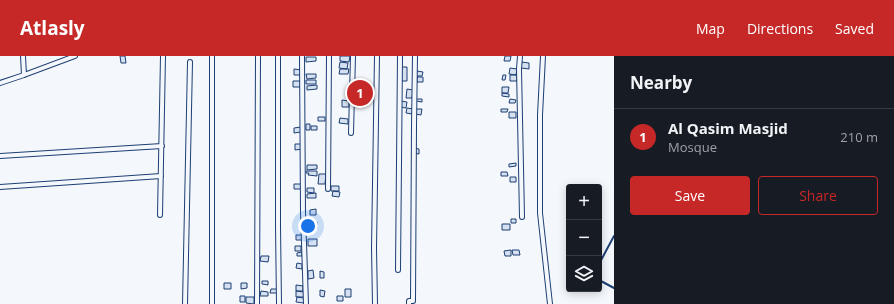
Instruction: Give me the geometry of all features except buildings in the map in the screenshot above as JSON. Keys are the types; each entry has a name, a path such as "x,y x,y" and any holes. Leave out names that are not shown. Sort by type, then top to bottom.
{"street":[{"path":"23,56 24,75"},
{"path":"0,83 75,56"},
{"path":"160,215 163,56"},
{"path":"212,56 212,304"},
{"path":"257,304 258,56"},
{"path":"278,56 278,226 280,304"},
{"path":"302,56 303,212 306,304"},
{"path":"328,188 329,56"},
{"path":"351,133 353,56"},
{"path":"375,304 374,248 377,56"},
{"path":"398,270 400,56"},
{"path":"409,304 408,301 413,301 415,56"},
{"path":"520,56 522,217"},
{"path":"543,56 540,115 540,213 550,304"},
{"path":"185,304 190,62"},
{"path":"0,156 162,146"},
{"path":"0,187 161,176"}],"wall":[{"path":"602,258 614,236"},
{"path":"602,282 614,288"}],"place":[{"name":"Al Qasim Masjid","path":"360,93"}]}
